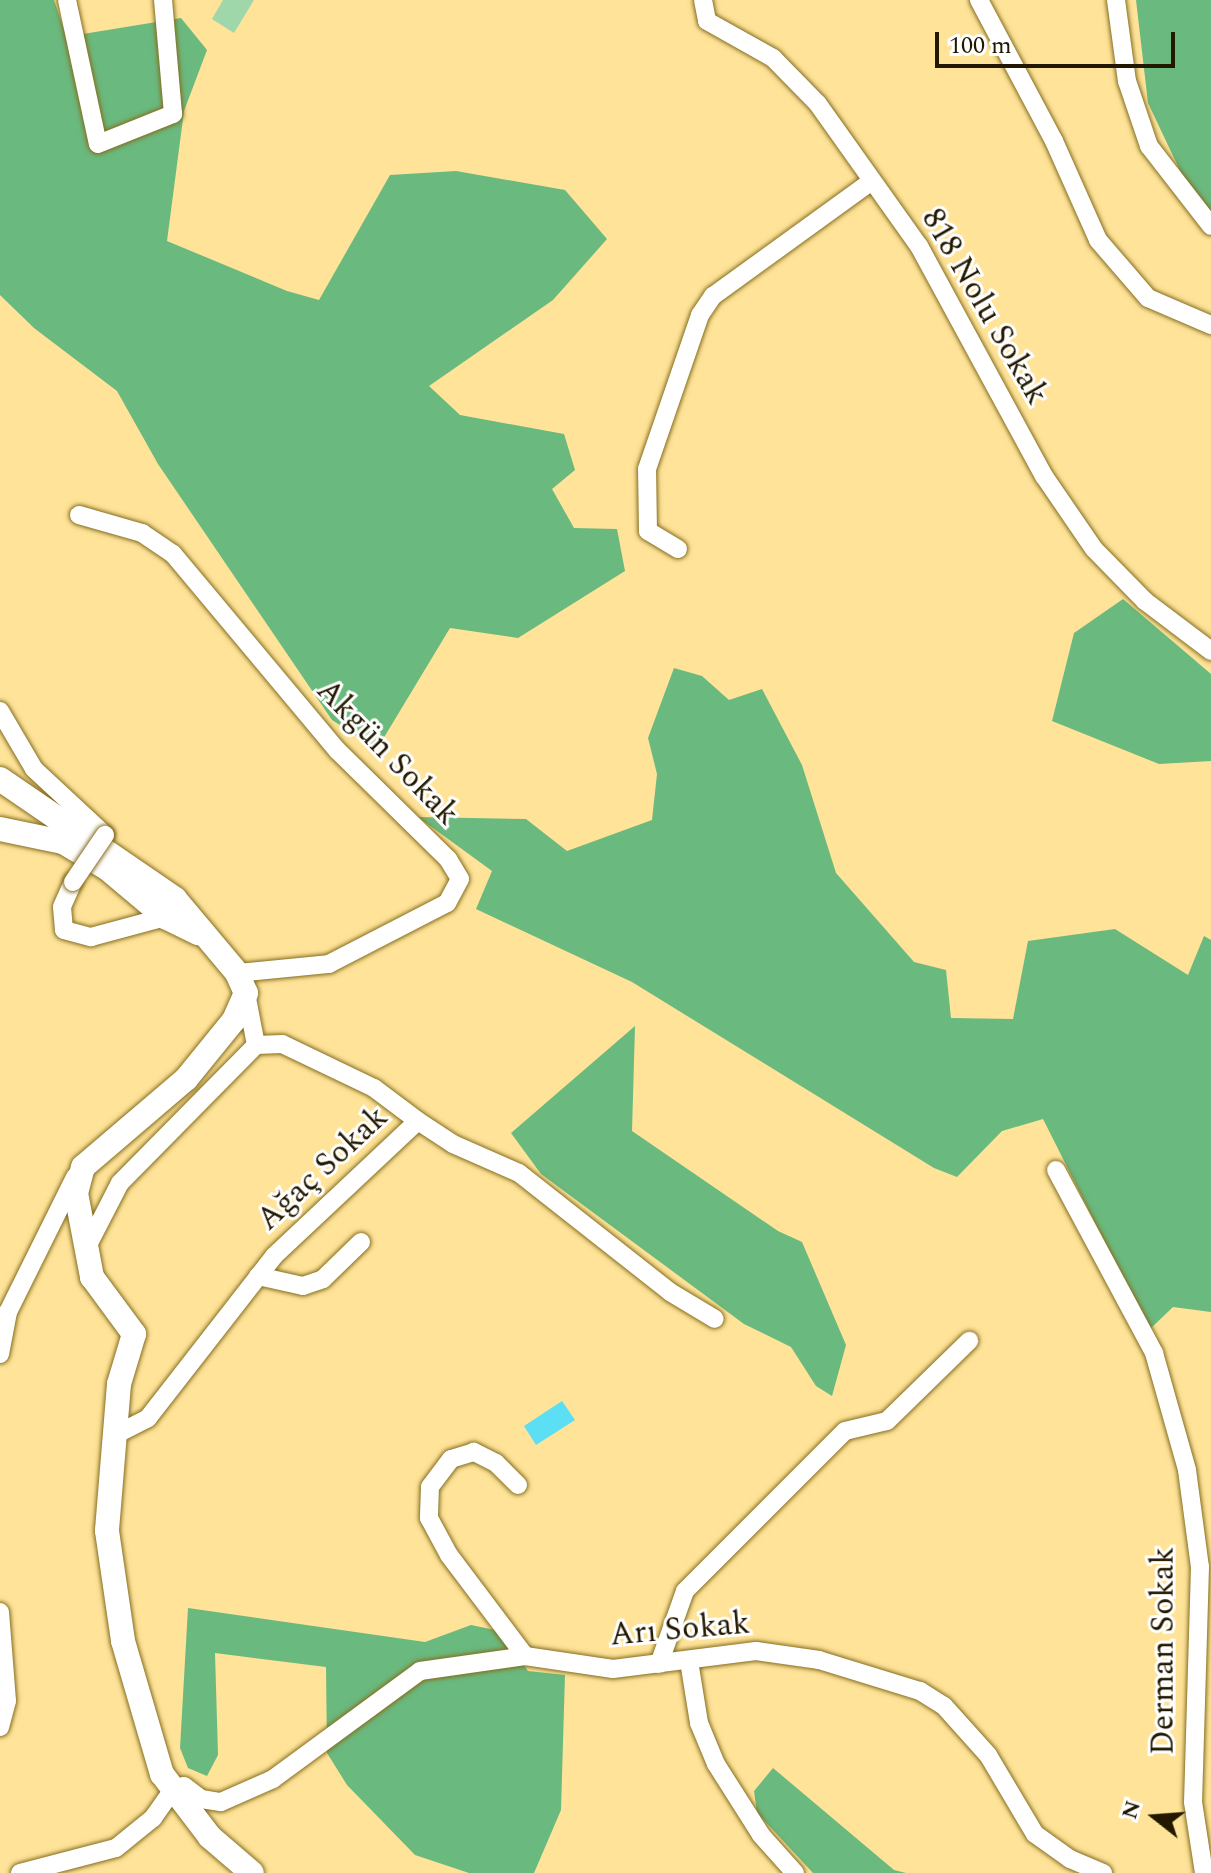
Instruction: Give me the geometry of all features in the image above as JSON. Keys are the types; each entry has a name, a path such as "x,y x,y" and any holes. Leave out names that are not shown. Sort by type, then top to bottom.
{"street":[{"path":"67,0 98,144 173,114 163,0"},
{"name":"818 Nolu Sokak","path":"703,0 707,21 773,58 818,104 919,246 1044,476 1094,549 1145,601 1211,651"},
{"path":"979,0 1054,141 1098,240 1148,298 1211,325"},
{"path":"1116,0 1127,81 1149,146 1211,226"},
{"path":"678,549 648,531 647,469 700,315 713,296 872,181"},
{"name":"Akgün Sokak","path":"79,515 142,533 173,554 337,750 448,859 460,879 447,903 329,964 241,983"},
{"path":"0,711 34,769 105,835 73,882 62,907 64,930 91,937 165,917"},
{"path":"0,779 175,899 241,983 256,1045 120,1183 85,1251"},
{"path":"0,829 63,842 108,869 165,917 200,934"},
{"path":"0,1354 8,1312 83,1167 186,1079 234,1020 241,983"},
{"name":"Ağaç Sokak","path":"115,1435 148,1418 258,1276 317,1210 418,1121 374,1088 282,1044 256,1045"},
{"path":"418,1121 453,1144 519,1173 670,1292 715,1319"},
{"path":"83,1167 76,1193 92,1277 134,1334 119,1384 107,1531 123,1641 162,1774 210,1837 252,1873"},
{"name":"Derman Sokak","path":"1056,1170 1154,1353 1187,1470 1200,1567 1193,1802 1204,1873"},
{"path":"258,1276 303,1286 323,1279 361,1242"},
{"path":"659,1664 685,1591 845,1431 887,1421 969,1341"},
{"path":"518,1485 496,1463 474,1452 451,1459 430,1487 429,1518 449,1555 525,1656"},
{"path":"0,1612 7,1701 0,1727"},
{"name":"Arı Sokak","path":"173,1789 184,1786 201,1799 221,1802 273,1779 406,1677 525,1656 613,1669 689,1661 715,1653 756,1651 819,1660 920,1691 944,1706 988,1755 1035,1834 1070,1859 1103,1873"},
{"path":"689,1661 699,1723 716,1764 761,1835 795,1873"},
{"path":"20,1873 116,1848 153,1818 173,1789"}],"green space":[{"path":"0,0 54,0 64,30 83,34 181,18 207,50 184,111 167,241 287,291 319,300 390,175 456,171 565,190 607,239 553,300 429,386 460,415 564,434 575,470 552,489 574,528 617,529 625,571 518,638 450,628 377,749 332,720 158,464 117,391 34,328 0,295"},
{"path":"223,0 254,0 234,33 212,19"},
{"path":"1136,0 1211,0 1211,236 1148,103"},
{"path":"1123,599 1211,674 1211,761 1159,764 1052,721 1074,633"},
{"path":"674,668 702,676 729,700 762,689 802,765 836,873 914,962 946,970 951,1018 1013,1019 1028,941 1115,929 1188,975 1204,936 1211,940 1211,1312 1173,1307 1149,1330 1043,1119 1002,1131 957,1177 934,1168 632,982 476,909 492,871 418,817 526,819 567,851 652,820 657,774 648,738"},
{"path":"635,1026 632,1131 778,1231 802,1242 846,1345 832,1396 816,1386 791,1347 744,1324 541,1174 511,1133"},
{"path":"188,1608 425,1642 471,1625 500,1631 528,1671 565,1675 561,1810 534,1873 469,1873 415,1855 347,1785 327,1753 326,1667 215,1653 218,1755 207,1776 188,1768 180,1748"},
{"path":"773,1768 894,1870 906,1873 813,1873 757,1813 754,1791"}],"water":[{"path":"562,1401 575,1420 536,1445 524,1426"}]}
